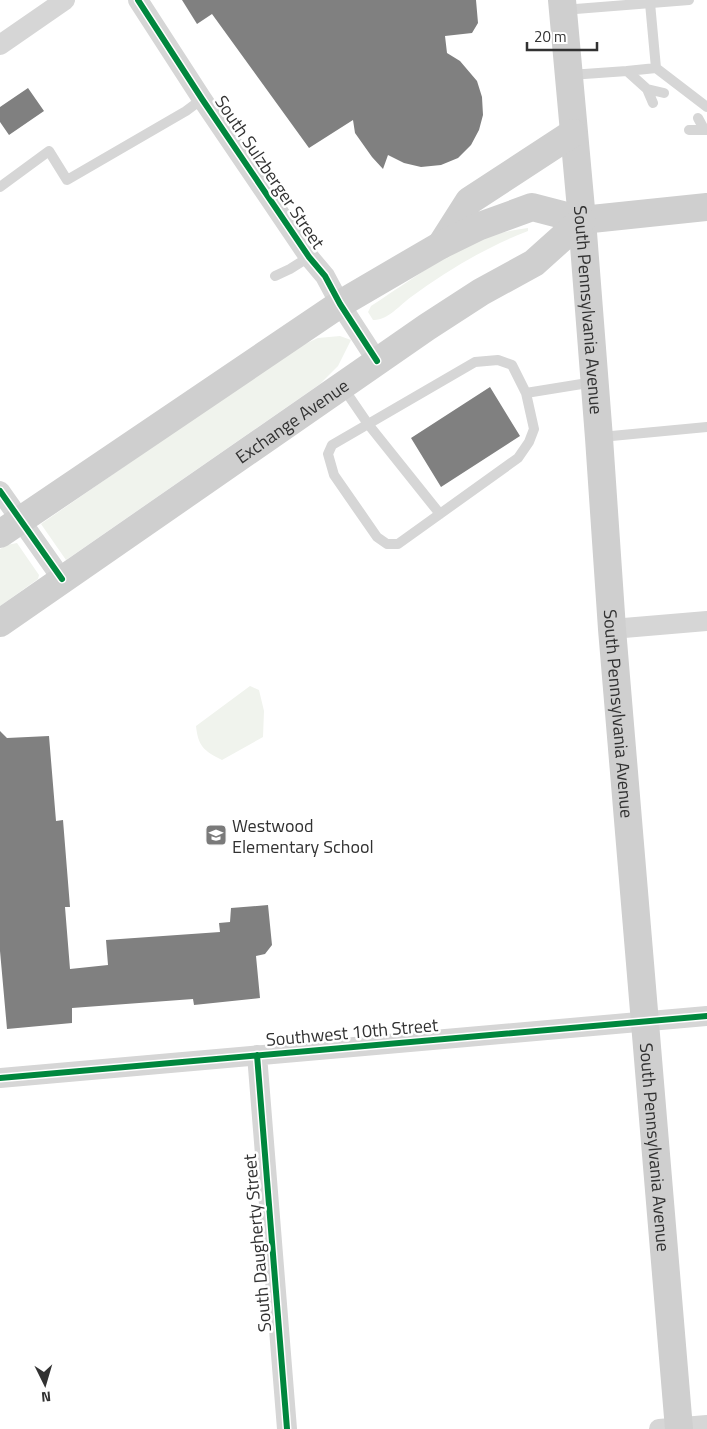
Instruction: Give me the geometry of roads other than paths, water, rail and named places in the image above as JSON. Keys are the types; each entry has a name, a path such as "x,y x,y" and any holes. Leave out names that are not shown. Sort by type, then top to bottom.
{"main road":[{"name":"South Pennsylvania Avenue","path":"562,5 582,220 612,629 645,1022 672,1428"},
{"path":"440,245 469,201 573,133"},
{"path":"10,527 340,304 440,245 480,226 532,207 582,220 707,207"},
{"name":"Exchange Avenue","path":"0,623 377,361 481,292 534,263 582,220"}],"street":[{"path":"0,45 64,0"},
{"name":"South Sulzberger Street","path":"138,0 202,99 309,257 325,276 340,304 377,361"},
{"path":"0,491 10,527 62,579"},
{"path":"612,629 707,621"},
{"name":"Southwest 10th Street","path":"0,1078 707,1016"},
{"name":"South Daugherty Street","path":"257,1055 287,1429"},
{"path":"672,1428 707,1425"}],"lane":[{"path":"562,5 650,4 689,0"},
{"path":"650,4 656,68"},
{"path":"568,76 656,68 707,107"},
{"path":"626,71 648,89 664,93"},
{"path":"648,89 653,103"},
{"path":"0,187 49,151 67,180 186,111 202,99"},
{"path":"698,118 706,130"},
{"path":"689,130 706,130"},
{"path":"275,276 309,257"},
{"path":"498,360 512,365 526,393 534,429 529,442 518,458 398,544 387,544 377,537 334,475 328,454 332,445 475,362 498,360"},
{"path":"526,393 595,382"},
{"path":"342,386 368,424 440,514"},
{"path":"599,438 707,427"}],"place":[{"name":"Westwood Elementary School","path":"216,835"}]}
